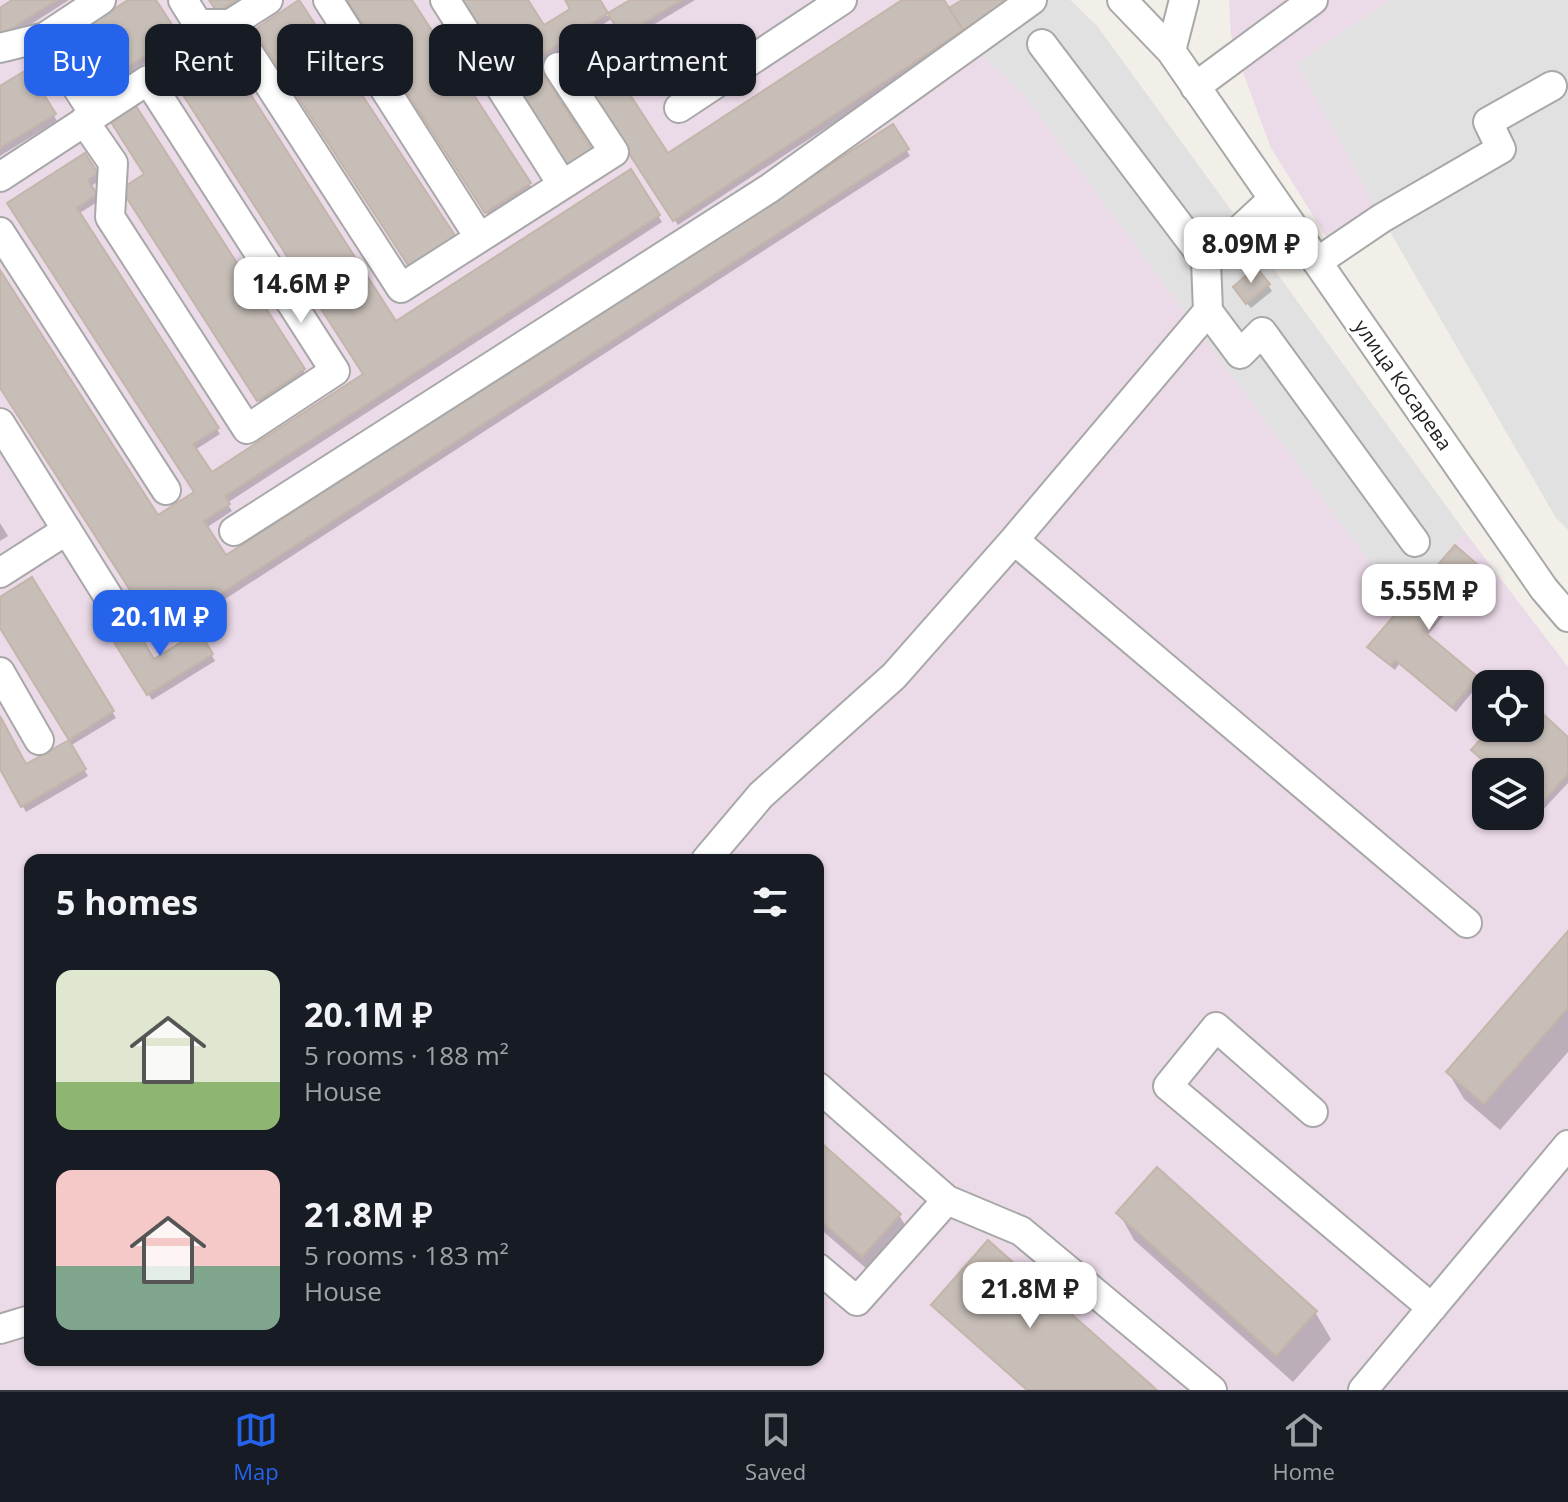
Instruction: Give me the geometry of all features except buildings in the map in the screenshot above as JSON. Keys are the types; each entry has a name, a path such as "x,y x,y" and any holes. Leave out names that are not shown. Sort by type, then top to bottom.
{"street":[{"path":"65,24 101,0"},
{"path":"183,0 198,24"},
{"path":"230,24 268,0"},
{"path":"328,0 479,237"},
{"path":"445,0 562,184"},
{"path":"679,108 842,0"},
{"path":"234,531 770,188 1032,0"},
{"name":"улица Косарева","path":"1122,0 1171,51 1535,576 1568,617"},
{"path":"1171,51 1184,0"},
{"path":"1195,87 1313,0"},
{"path":"0,48 24,42"},
{"path":"1042,44 1206,261 1208,311 1240,354 1262,332 1415,542"},
{"path":"261,72 401,288 614,152 558,67"},
{"path":"0,177 89,117 148,80 335,371 247,429 110,217 113,163 89,117 77,96"},
{"path":"1317,262 1382,218 1501,149 1488,122 1552,86"},
{"path":"1206,261 1273,199"},
{"path":"0,232 166,490"},
{"path":"711,854 761,795 894,676 1208,311"},
{"path":"0,423 116,609"},
{"path":"0,573 67,530"},
{"path":"1014,540 1467,923"},
{"path":"0,672 39,740"},
{"path":"1313,1112 1216,1027 1168,1086 1432,1308"},
{"path":"824,1092 947,1200 1021,1231 1212,1390"},
{"path":"1363,1390 1568,1145"},
{"path":"824,1273 857,1301 947,1200"},
{"path":"0,1329 24,1322"}],"shaded area":[{"path":"0,0 1070,0 1097,26 1465,532 1568,667 1568,1390 0,1390"},
{"path":"1051,0 1070,0 1097,26 1465,532 1401,604 1024,95 978,51"},
{"path":"1229,0 1390,0 1297,63 1382,218 1334,249 1271,148 1237,56 1231,34"},
{"path":"1390,0 1568,0 1568,530 1556,518 1382,218 1297,63"}]}
